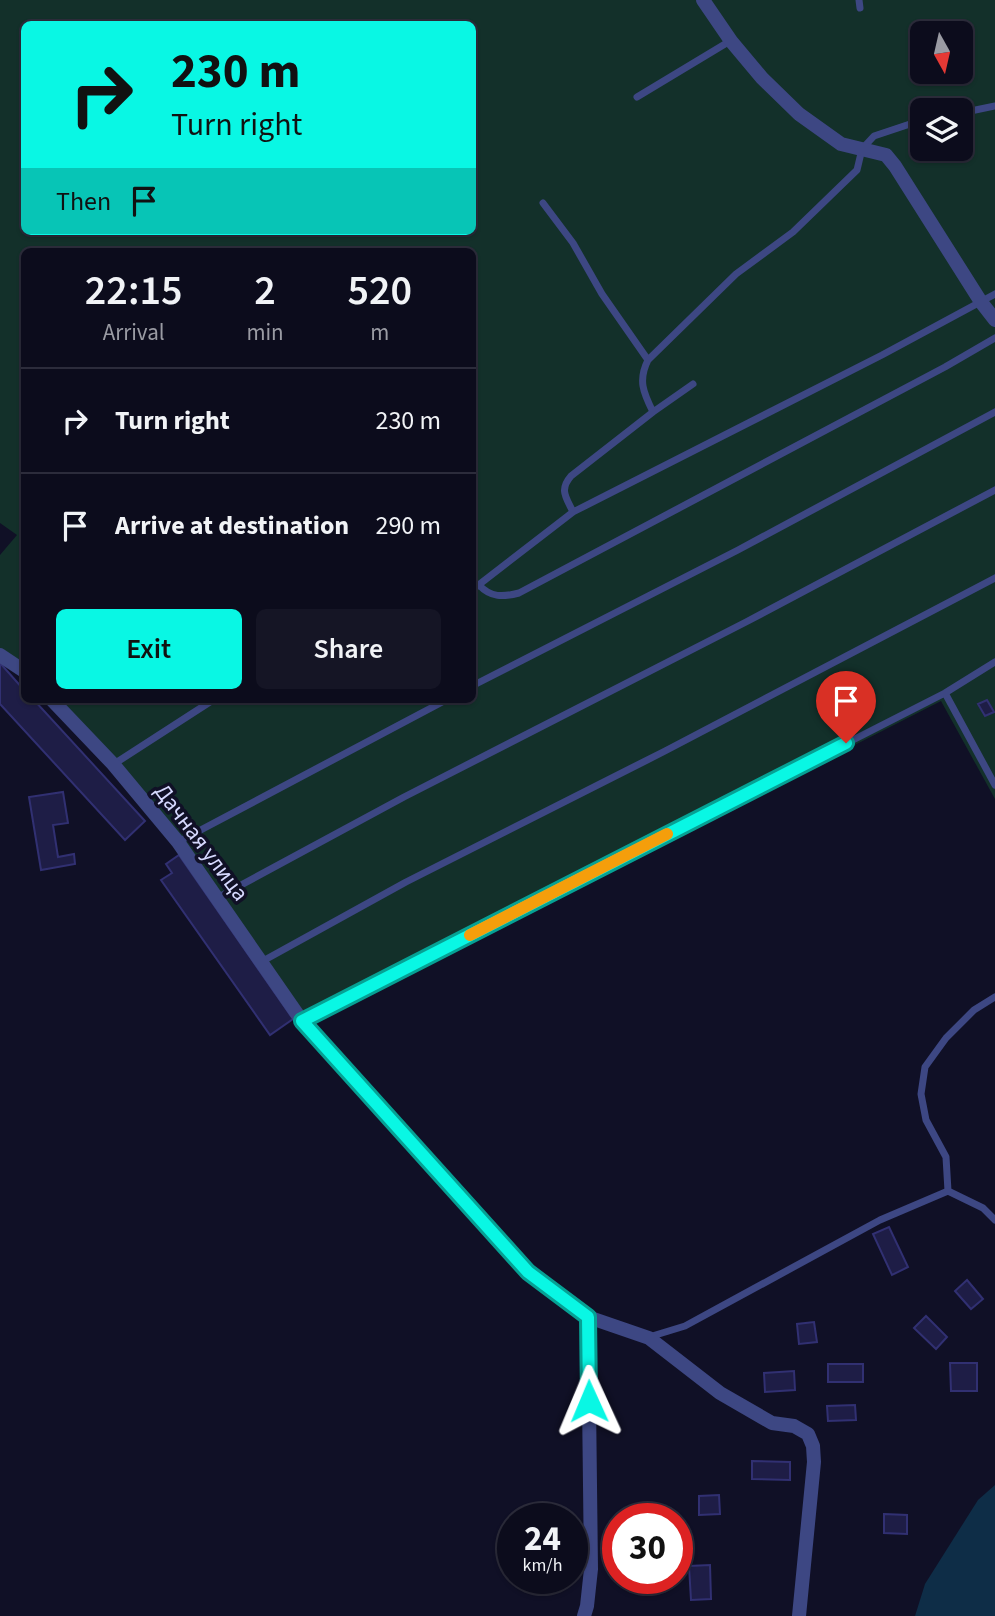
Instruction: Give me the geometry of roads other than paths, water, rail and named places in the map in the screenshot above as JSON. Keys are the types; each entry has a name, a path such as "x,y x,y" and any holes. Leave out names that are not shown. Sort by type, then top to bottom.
{"street":[{"path":"703,0 731,41 762,78 799,114 841,144 886,155 995,320"},
{"path":"0,655 21,669"},
{"name":"Дачная улица","path":"55,703 113,764 178,842 302,1021 528,1272 588,1317 649,1338 720,1393 772,1423 794,1426 808,1434 813,1446 814,1462 799,1616"},
{"path":"583,1616 587,1606 591,1569 588,1317"}],"lane":[{"path":"637,97 731,41"},
{"path":"973,111 995,106"},
{"path":"653,411 642,380 643,370 649,360 736,274 793,232 858,170 862,149 874,136 910,124"},
{"path":"543,203 573,243 601,294 649,360"},
{"path":"995,294 870,361 573,512 476,587 494,595 519,593 995,338"},
{"path":"573,512 564,489 568,480 653,411 693,384"},
{"path":"476,685 738,550 995,412"},
{"path":"217,898 404,797 746,622 995,490"},
{"path":"261,962 406,881 665,751 995,578"},
{"path":"302,1021 945,693 995,662"},
{"path":"945,693 995,785"},
{"path":"113,764 208,703"},
{"path":"178,842 440,703"},
{"path":"948,1191 946,1157 926,1120 920,1094 925,1067 946,1038 974,1010 995,997"},
{"path":"649,1338 685,1326 880,1220 948,1191 983,1208 995,1220"}],"water":[{"path":"995,1485 995,1616 915,1616 925,1584 978,1500"}]}
